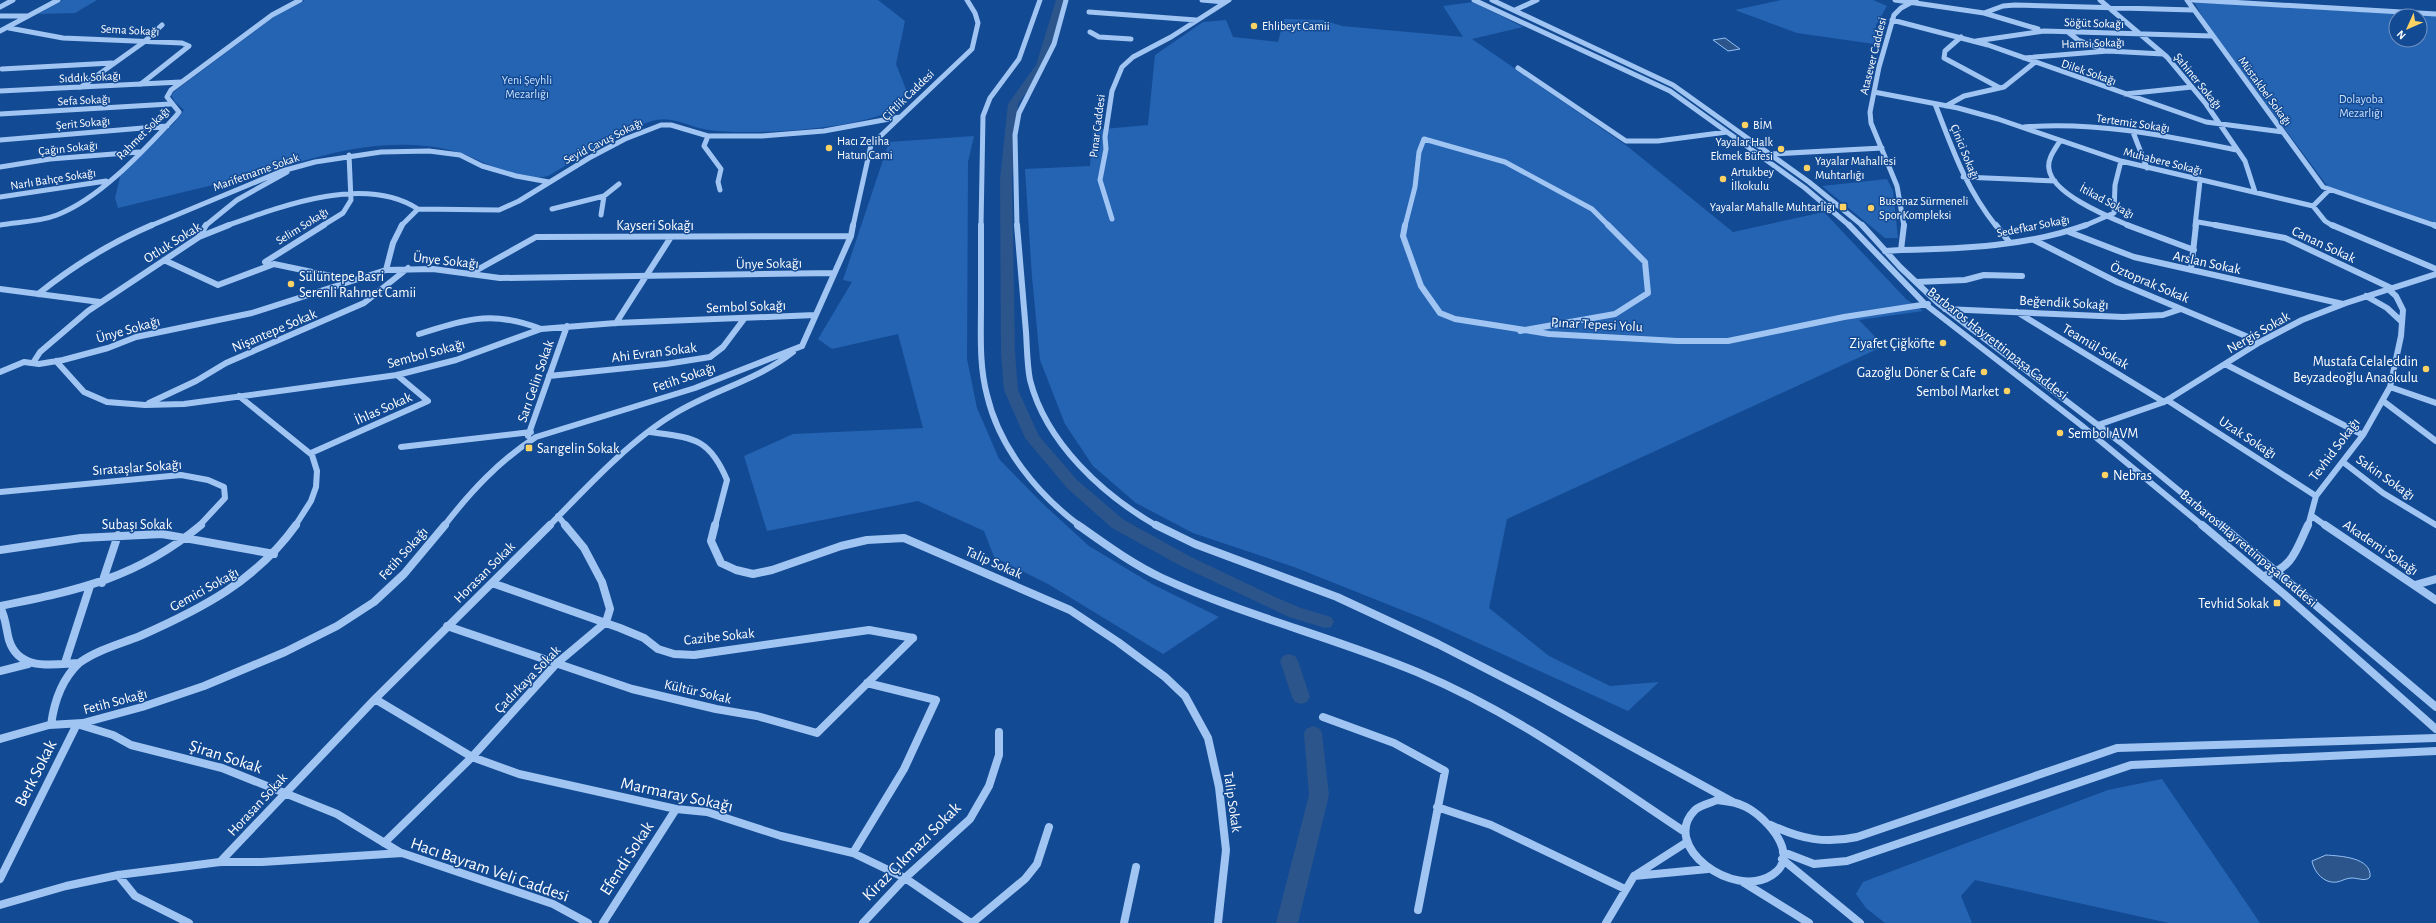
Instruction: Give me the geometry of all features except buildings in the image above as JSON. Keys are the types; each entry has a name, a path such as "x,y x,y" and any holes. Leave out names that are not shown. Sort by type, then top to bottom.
{"street":[{"path":"0,7 13,0"},
{"path":"0,31 22,22 28,16 58,0"},
{"name":"Rahmet Sokağı","path":"0,226 42,218 63,212 109,180 167,126 179,112 176,107 170,104 167,97 171,90 272,15 300,0"},
{"name":"Çiftlik Caddesi","path":"802,346 851,236 871,145 972,49 979,30 977,15 967,0"},
{"path":"1040,0 1019,59 990,98 983,116 980,247 983,380 992,412 1009,448 1024,470 1056,506 1121,557 1152,574 1231,608 1372,655 1465,693 1555,744 1686,837"},
{"path":"1066,0 1054,44 1019,113 1014,153 1015,201 1030,379 1043,414 1063,445 1119,500 1150,521 1219,553 1335,596 1428,640 1733,802"},
{"path":"1202,0 1227,1"},
{"name":"Barbaros Hayrettinpaşa Caddesi","path":"1474,0 1670,91 1760,155 1843,219 1925,304 2082,425 2264,576 2436,729"},
{"name":"Barbaros Hayrettinpaşa Caddesi","path":"1492,0 1673,85 1770,154 1846,211 1938,303 2098,425 2278,572 2436,707"},
{"path":"1515,10 1537,0"},
{"path":"1895,0 1984,13 2044,31"},
{"name":"Atasever Caddesi","path":"1901,250 1905,239 1900,198 1870,117 1875,80 1892,20 1897,11 1916,0"},
{"name":"Şahiner Sokağı","path":"2100,0 2112,8 2163,54 2192,87 2245,161 2255,192"},
{"name":"Müstakbel Sokağı","path":"2187,0 2323,187 2436,226"},
{"path":"2192,0 2436,14"},
{"name":"Pınar Caddesi","path":"1112,219 1100,180 1106,149 1105,137 1112,91 1117,76 1122,67 1133,57 1171,37 1227,1"},
{"path":"1984,13 2003,6 2015,5 2193,10"},
{"path":"1089,12 1196,20"},
{"path":"0,16 28,16"},
{"name":"Dilek Sokağı","path":"1892,20 1975,41 2122,94 2206,122 2282,132"},
{"path":"81,87 112,63 144,42 162,25"},
{"name":"Sema Sokağı","path":"9,28 63,38 182,43 189,46 141,84"},
{"name":"Söğüt Sokağı","path":"1975,41 2044,31 2212,36"},
{"path":"1090,32 1099,36 1131,39"},
{"path":"2068,32 2078,40 2108,51"},
{"path":"1961,37 1945,51 1944,58 1956,66 2000,88"},
{"name":"Hamsi Sokağı","path":"2024,58 2108,51 2163,54"},
{"path":"2,69 112,63"},
{"path":"1946,106 1958,98 2000,88 2017,79 2034,63"},
{"path":"1518,68 1626,142 1658,141 1727,132"},
{"name":"Sıddık Sokağı","path":"0,91 181,82"},
{"path":"2122,94 2192,87"},
{"name":"Muhabere Sokağı","path":"1874,92 1946,106 2024,128 2121,161 2147,168 2313,206"},
{"name":"Sefa Sokağı","path":"0,114 170,104"},
{"name":"Çinici Sokağı","path":"1936,104 1963,177 1980,206 2010,243"},
{"name":"Seyid Çavuş Sokağı","path":"418,209 499,210 519,201 549,182 625,139 661,124 671,125 708,136 780,136 859,126 900,117"},
{"name":"Şerit Sokağı","path":"0,140 167,126"},
{"name":"Tertemiz Sokağı","path":"2024,128 2060,126 2133,132 2237,150"},
{"path":"2133,132 2147,168"},
{"path":"708,136 704,146 721,169 718,182 720,190"},
{"name":"Pınar Tepesi Yolu","path":"1520,331 1615,314 1648,293 1645,262 1592,209 1505,162 1424,139 1419,152 1415,187 1407,210 1403,236 1421,286 1440,313 1455,319 1520,331 1677,341 1728,341 1844,317 1938,303"},
{"path":"2055,181 2050,174 2049,162 2060,141"},
{"path":"1760,155 1882,148"},
{"name":"Marifetname Sokak","path":"38,294 72,267 126,236 248,184 296,167 349,155 429,151 460,155 482,166 516,176 549,182"},
{"name":"Çağın Sokağı","path":"0,167 50,159 139,152"},
{"name":"Selim Sokağı","path":"269,264 265,262 343,212 351,200 352,193 349,155"},
{"path":"2109,217 2114,212 2116,185 2121,161"},
{"path":"199,237 200,233 218,213 296,167"},
{"path":"1963,177 2055,181"},
{"name":"Narlı Bahçe Sokağı","path":"0,197 109,180"},
{"name":"İtikad Sokağı","path":"2055,181 2083,203 2109,217 2194,250"},
{"path":"2191,270 2198,222 2200,181"},
{"path":"552,209 604,196 619,184"},
{"path":"2329,190 2313,206 2325,221 2336,228 2436,269"},
{"name":"Otluk Sokak","path":"33,363 40,352 100,302 199,237 215,230 253,218 352,193 376,192 411,204 418,209"},
{"path":"601,215 604,196"},
{"path":"386,270 394,234 407,217 418,209"},
{"name":"Sedefkar Sokağı","path":"1901,250 1959,249 2034,240 2069,232 2109,217"},
{"name":"Canan Sokak","path":"2198,222 2285,238 2390,289"},
{"name":"Arslan Sokak","path":"2069,232 2114,252 2343,304"},
{"name":"Kayseri Sokağı","path":"470,274 536,237 851,236"},
{"path":"616,323 671,237"},
{"name":"Öztoprak Sokak","path":"2034,240 2073,262 2260,342"},
{"path":"1885,251 1901,250"},
{"path":"164,260 218,285 247,275 269,264 284,265 353,281"},
{"name":"Ünye Sokağı","path":"0,372 24,362 33,363 56,361 108,348 136,337 252,313 386,270 408,268 500,278 834,274"},
{"name":"Nişantepe Sokak","path":"145,405 196,381 226,363 364,302 408,268"},
{"name":"Nergis Sokak","path":"2098,425 2165,401 2191,383 2260,342 2302,320 2366,296 2436,274"},
{"path":"1916,282 1965,280 1984,275 2022,276"},
{"path":"0,289 100,302"},
{"name":"Tevhid Sokağı","path":"2264,576 2278,572 2289,564 2312,516 2316,496 2363,435 2384,401 2390,387 2401,336 2403,310 2396,296 2390,289"},
{"path":"2366,296 2387,308 2401,321"},
{"name":"Beğendik Sokağı","path":"1945,308 2123,317 2163,315 2181,309"},
{"name":"Teamül Sokak","path":"2016,311 2165,401"},
{"name":"Sembol Sokağı","path":"56,361 84,392 107,402 145,405 184,404 397,375 456,360 541,329 616,323 815,315"},
{"path":"419,334 454,324 487,318 507,318 541,329"},
{"name":"Ahi Evran Sokak","path":"549,376 666,364 710,356 723,347 744,319"},
{"name":"Sarı Gelin Sokak","path":"524,443 531,432 567,326"},
{"name":"Horasan Sokak","path":"220,862 375,699 617,458 674,414 772,368 802,346"},
{"name":"Fetih Sokağı","path":"0,739 50,725 78,724 176,698 246,671 319,636 360,612 386,592 416,562 455,512 490,474 524,443 536,437 695,388 802,346"},
{"path":"2225,364 2363,435"},
{"name":"İhlas Sokak","path":"311,453 428,402 424,396 397,375"},
{"path":"2390,387 2436,403"},
{"path":"239,396 280,431 311,453"},
{"name":"Uzak Sokağı","path":"2165,401 2316,496"},
{"path":"2384,401 2436,441"},
{"path":"401,447 531,432"},
{"name":"Talip Sokak","path":"650,432 688,437 713,452 721,466 727,480 711,541 721,564 736,570 753,574 772,570 860,541 904,538 1070,610 1118,642 1165,677 1185,696 1208,738 1219,787 1226,850 1218,923"},
{"name":"Gemici Sokağı","path":"50,725 52,711 66,679 79,663 215,600 241,585 274,554 314,498 319,473 311,453"},
{"name":"Sakin Sokağı","path":"2343,462 2383,493 2436,525"},
{"name":"Sırataşlar Sokağı","path":"0,492 181,475 208,480 224,487 225,498 188,538 131,572 102,583 0,606"},
{"path":"558,516 584,548 602,582 610,609 606,622"},
{"name":"Akademi Sokağı","path":"2312,516 2436,600"},
{"name":"Subaşı Sokak","path":"0,550 118,535 162,534 274,554"},
{"path":"102,583 118,535"},
{"path":"2415,585 2436,579"},
{"name":"Cazibe Sokak","path":"492,583 606,622 644,638 658,649 674,654 694,655 869,630 913,638"},
{"path":"65,663 90,586"},
{"path":"0,606 4,614 14,652 20,661 28,664"},
{"name":"Çadırkaya Sokak","path":"384,843 472,757 556,664 606,622"},
{"name":"Kültür Sokak","path":"447,626 632,689 716,709 757,716 817,733 913,638"},
{"path":"0,671 28,664 79,663"},
{"path":"852,853 904,769 936,700 867,683"},
{"name":"Marmaray Sokağı","path":"375,699 472,757 518,774 676,809 707,812 781,836 852,853 905,878 972,923"},
{"path":"1322,717 1394,743 1444,771 1418,910"},
{"name":"Şiran Sokak","path":"78,724 113,735 131,745 222,768 337,814 402,853"},
{"name":"Berk Sokak","path":"0,879 78,724"},
{"name":"Kiraz Çıkmazı Sokak","path":"862,923 905,878 970,819 989,786 999,755 999,732"},
{"path":"1809,923 1743,882 1725,878 1708,869 1692,851 1686,837 1687,820 1693,810 1704,803 1717,800 1733,802 1747,806 1771,825 1805,839 1835,842 1857,837 2117,748 2436,738"},
{"path":"1783,856 1814,864 1847,861 2131,765 2436,751"},
{"path":"1437,807 1491,825 1625,889"},
{"name":"Efendi Sokak","path":"603,923 676,809"},
{"path":"1743,882 1766,879 1776,872 1783,856 1782,843 1771,825"},
{"path":"972,923 1024,879 1037,864 1049,827"},
{"path":"1606,923 1634,876 1686,837"},
{"name":"Hacı Bayram Veli Caddesi","path":"0,905 66,886 118,875 220,862 262,862 402,853 553,904 588,923"},
{"path":"1783,856 1860,923"},
{"path":"1124,923 1136,867"},
{"path":"1634,876 1708,869"},
{"path":"118,875 135,896 189,923"}],"green space":[{"path":"63,0 97,0 75,13 38,14"},
{"name":"Yeni Şeyhli Mezarlığı","path":"305,0 878,0 905,21 896,64 907,92 900,106 895,109 879,116 857,122 832,126 777,131 728,132 703,129 676,121 663,119 656,120 630,129 548,176 534,177 509,173 462,153 450,150 422,146 393,145 365,147 309,159 228,187 221,183 118,208 115,198 121,173 174,123 184,110 175,102 171,95 279,13"},
{"path":"1781,0 1873,0 1887,6 1876,25 1874,44 1797,33 1735,10"},
{"path":"1473,2 1523,27 1472,39 1627,146 1733,232 1824,212 1906,299 1923,311 1859,320 1884,346 1507,519 1489,608 1549,656 1610,686 1659,682 1628,711 1427,620 1294,567 1193,533 1136,503 1093,466 1065,424 1040,360 1032,277 1025,169 1090,166 1093,130 1148,125 1155,55 1203,22 1226,20 1233,37 1278,42 1284,19 1323,20 1342,26 1463,37 1443,6"},
{"name":"Dolayoba Mezarlığı","path":"2194,2 2388,13 2388,48 2428,48 2428,16 2436,16 2436,223 2328,187 2206,23"},
{"path":"974,136 968,162 967,359 977,408 999,459 1043,504 1089,546 1152,584 1219,617 1163,654 1048,584 994,557 984,531 918,501 767,531 744,456 793,434 923,428 898,334 832,349 818,339 852,282 843,280 889,142"},
{"name":"Busenaz Sürmeneli Spor Kompleksi","path":"1887,179 1893,191 1898,238 1885,238 1822,186"},
{"path":"2162,779 2260,923 2169,923 1975,880 1961,896 1972,923 1885,923 1866,908 1856,894 1863,882 2108,790"}],"shaded area":[{"path":"1725,38 1740,49 1728,51 1713,40"},
{"path":"2326,855 2354,859 2366,865 2369,870 2370,877 2364,880 2350,878 2337,882 2324,879 2317,873 2312,861"}],"waterway":[{"path":"1060,0 1041,65 1013,104 1006,179 1008,352 1011,390 1032,438 1072,484 1118,524 1185,561 1269,601 1295,613 1325,622"},
{"path":"1289,661 1301,697"},
{"path":"1287,923 1294,902 1319,795 1313,734"}],"place":[{"name":"Ehlibeyt Camii","path":"1254,26"},
{"name":"BİM","path":"1745,125"},
{"name":"Hacı Zeliha Hatun Cami","path":"829,148"},
{"name":"Yayalar Halk Ekmek Büfesi","path":"1781,149"},
{"name":"Yayalar Mahallesi Muhtarlığı","path":"1807,168"},
{"name":"Artukbey İlkokulu","path":"1723,179"},
{"name":"Yayalar Mahalle Muhtarlığı","path":"1843,207"},
{"name":"Busenaz Sürmeneli Spor Kompleksi","path":"1871,208"},
{"name":"Sülüntepe Basri Serenli Rahmet Camii","path":"291,284"},
{"name":"Ziyafet Çiğköfte","path":"1943,343"},
{"name":"Mustafa Celaleddin Beyzadeoğlu Anaokulu","path":"2426,369"},
{"name":"Gazoğlu Döner & Cafe","path":"1984,372"},
{"name":"Sembol Market","path":"2007,391"},
{"name":"Sembol AVM","path":"2060,433"},
{"name":"Sarıgelin Sokak","path":"529,448"},
{"name":"Nebras","path":"2105,475"},
{"name":"Tevhid Sokak","path":"2277,603"}]}
